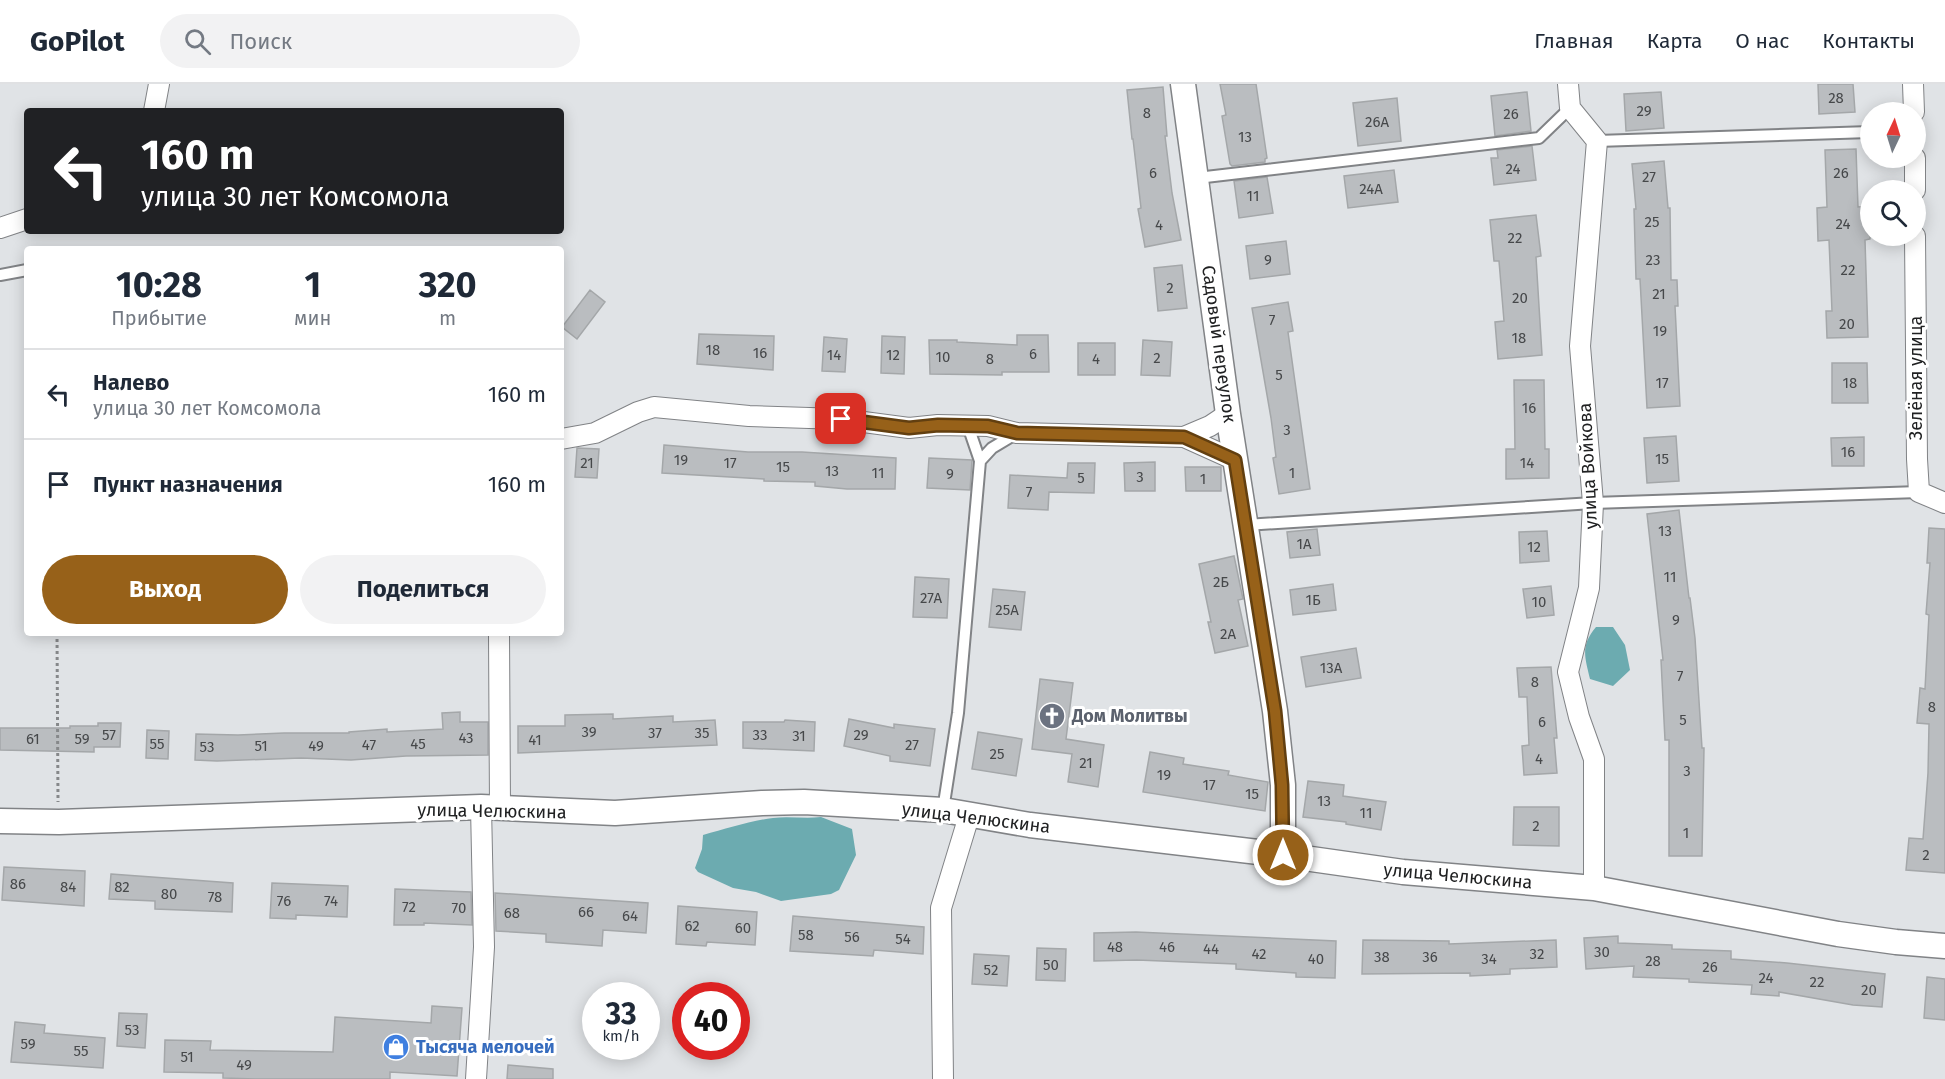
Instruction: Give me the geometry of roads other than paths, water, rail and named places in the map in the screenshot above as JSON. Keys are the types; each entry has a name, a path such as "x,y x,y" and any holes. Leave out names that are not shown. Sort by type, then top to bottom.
{"street":[{"path":"155,108 159,84"},
{"name":"Садовый переулок","path":"1183,84 1228,414 1276,721 1282,785 1283,855"},
{"path":"1568,84 1570,108 1597,141"},
{"path":"1913,84 1914,102"},
{"name":"улица Войкова","path":"1594,888 1594,759 1579,717 1568,672 1589,588 1593,503 1580,346 1597,141"},
{"path":"0,228 24,220"},
{"name":"Зелёная улица","path":"1915,246 1919,492"},
{"path":"564,438 595,433 638,412 654,407 749,416 841,419 909,428 938,425 988,426 1017,433 1184,437 1235,460"},
{"path":"1184,437 1210,426 1228,414"},
{"path":"1919,492 1945,503"},
{"path":"476,1079 499,636"},
{"name":"улица Челюскина","path":"0,821 58,822 490,808 615,813 804,802 943,810 1030,825 1283,855 1402,872 1594,888 1838,934 1945,946"},
{"path":"943,1079 941,908 969,816"}],"lane":[{"path":"1197,178 1539,138 1570,108"},
{"path":"1597,141 1860,132"},
{"path":"0,275 24,271"},
{"path":"943,810 958,712 980,461 968,426"},
{"path":"980,461 992,448 1017,433"},
{"path":"1246,525 1593,503 1919,492"}],"water":[{"path":"1596,627 1613,627 1625,645 1630,670 1613,686 1590,679 1585,652 1588,640"},
{"path":"821,817 852,829 856,855 839,890 831,894 781,901 756,892 733,888 698,872 695,868 702,849 703,835 764,819"}],"place":[{"name":"Дом Молитвы","path":"1052,716"},
{"name":"Тысяча мелочей","path":"396,1047"}]}
